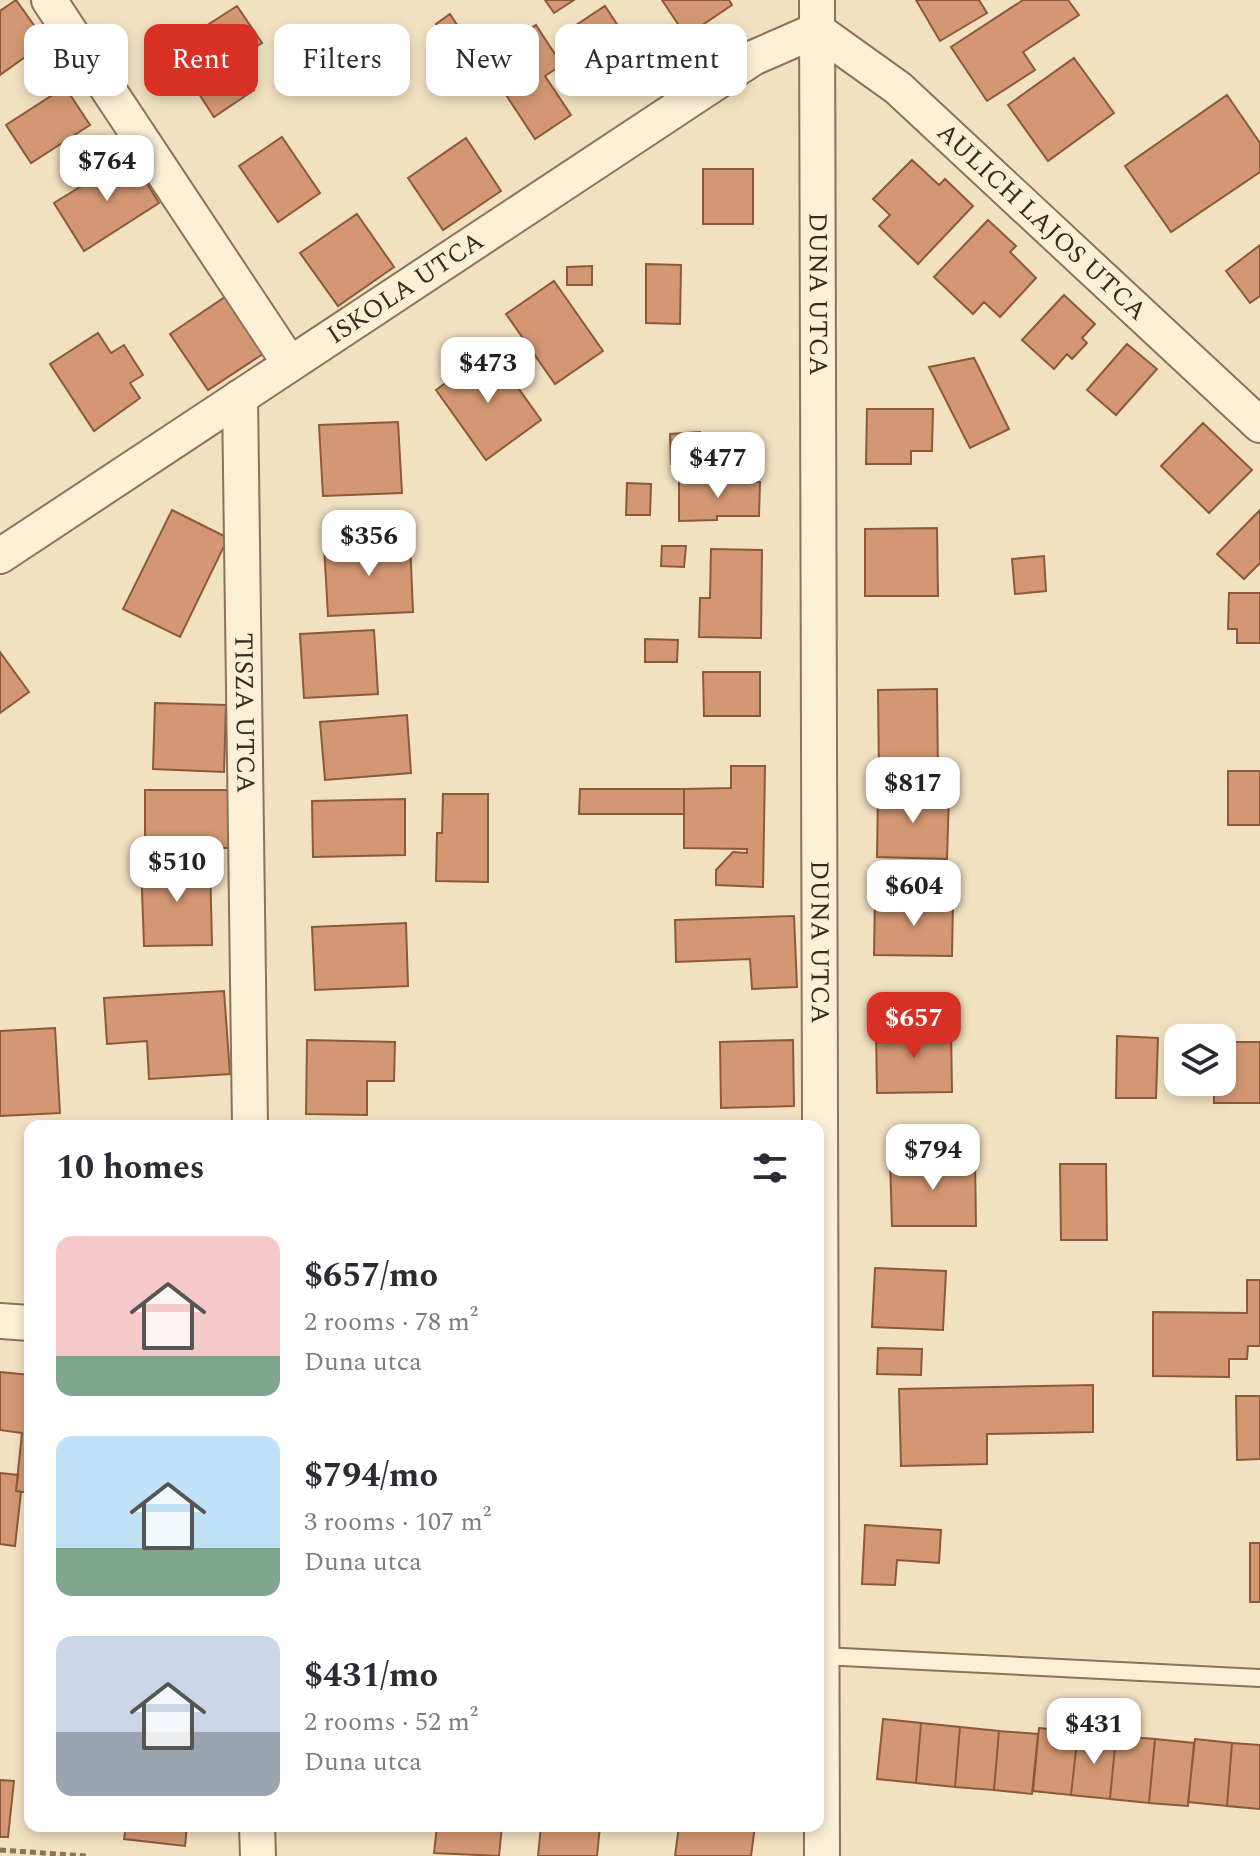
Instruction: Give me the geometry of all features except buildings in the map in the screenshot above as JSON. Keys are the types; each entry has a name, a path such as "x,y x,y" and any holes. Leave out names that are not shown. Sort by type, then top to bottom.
{"street":[{"path":"49,0 290,364"},
{"name":"ISKOLA UTCA","path":"0,556 817,15"},
{"name":"AULICH LAJOS UTCA","path":"817,15 1260,425"},
{"name":"DUNA UTCA","path":"817,15 820,1120"},
{"name":"TISZA UTCA","path":"240,397 250,1120"},
{"path":"0,1321 24,1323"},
{"path":"257,1832 258,1856"},
{"name":"DUNA UTCA","path":"822,1832 822,1856"}],"lane":[{"path":"824,1656 1260,1678"}],"path":[{"path":"0,1850 86,1856"}]}
